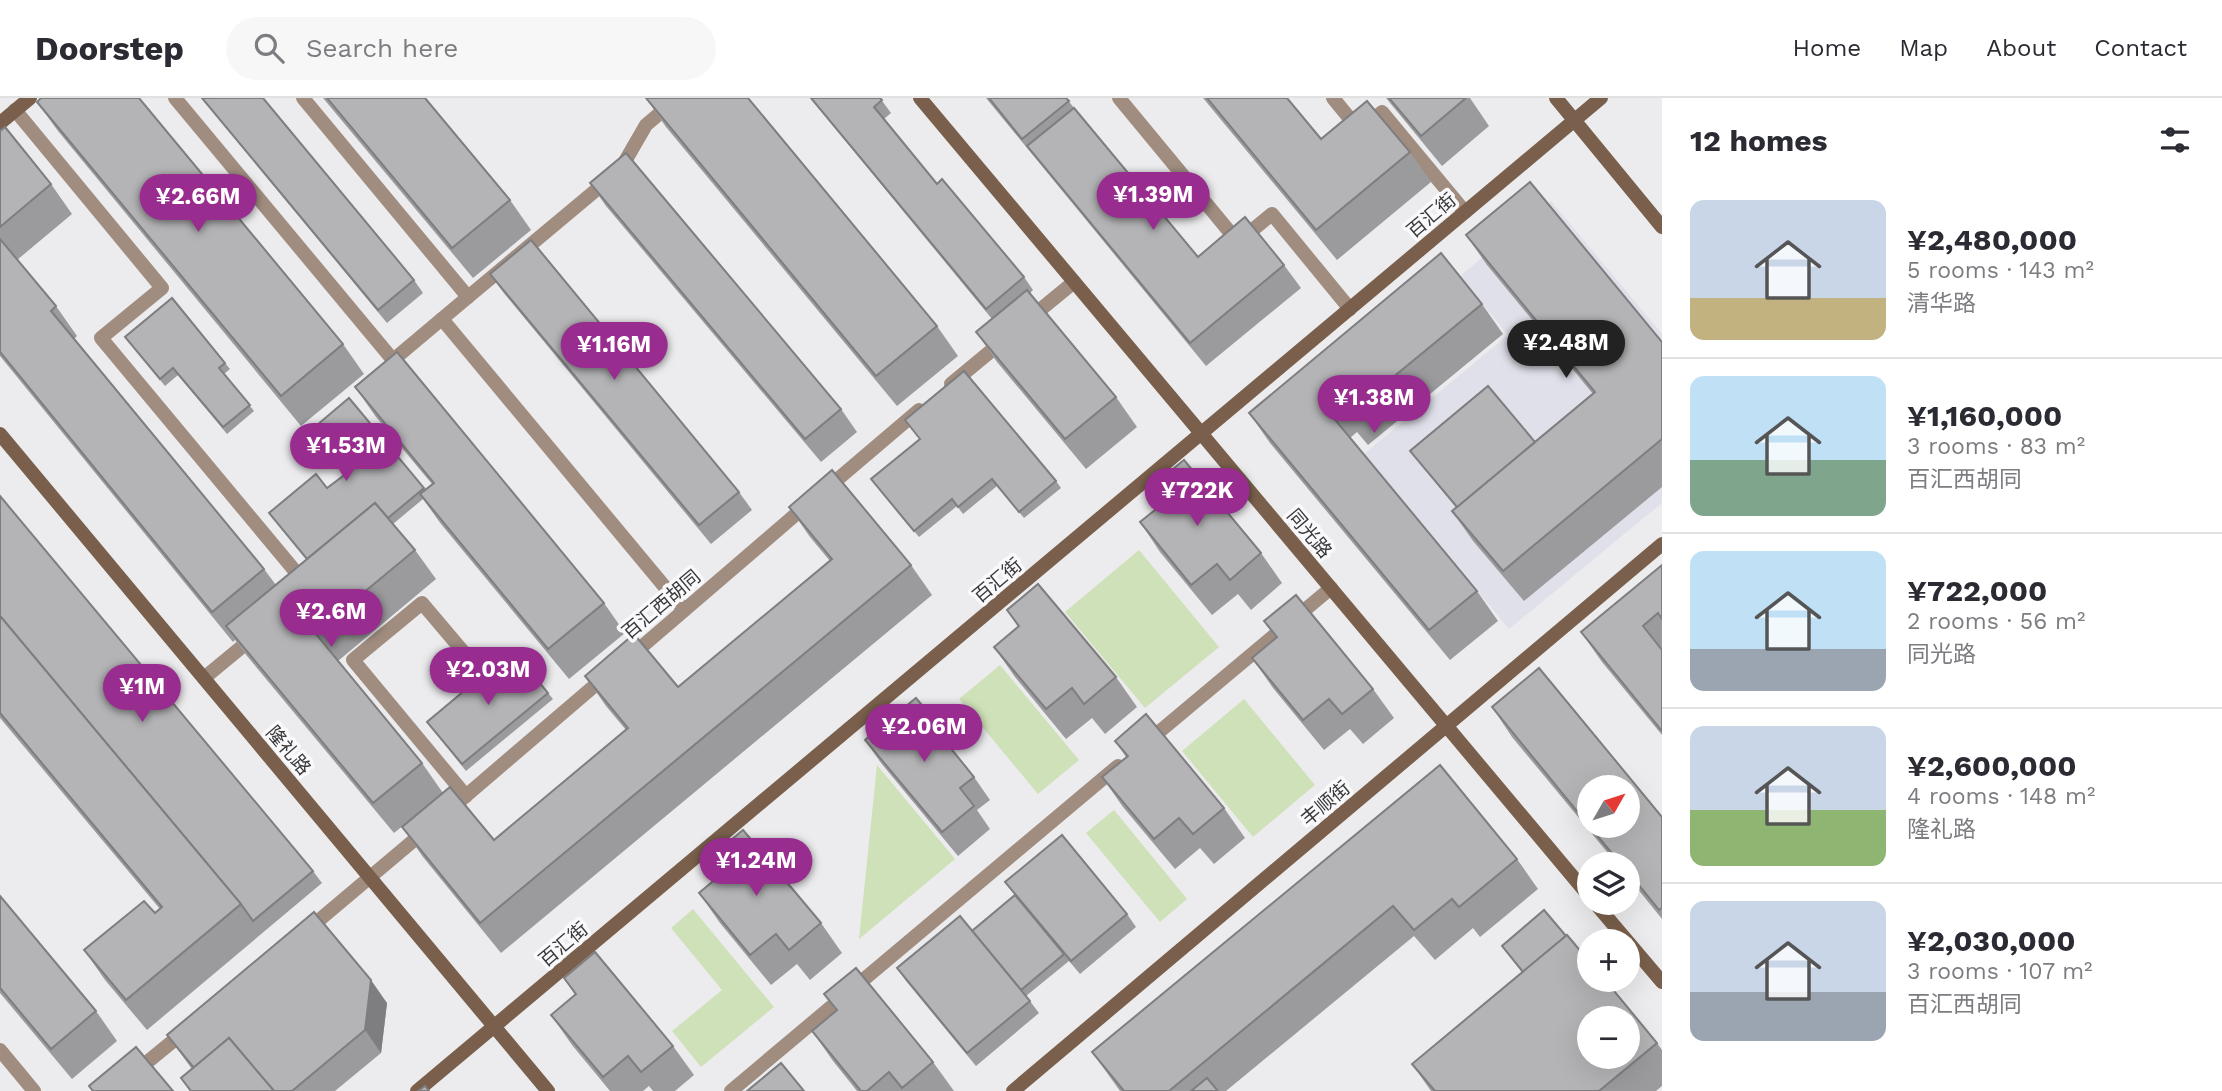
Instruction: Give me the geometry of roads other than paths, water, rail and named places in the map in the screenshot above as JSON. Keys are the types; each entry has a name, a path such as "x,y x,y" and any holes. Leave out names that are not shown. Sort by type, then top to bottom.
{"street":[{"path":"0,123 30,98"},
{"path":"175,98 393,360 620,170 646,125 678,98"},
{"path":"303,98 468,297"},
{"name":"同光路","path":"920,98 1577,882"},
{"path":"1119,98 1238,242 1272,214 1350,309"},
{"path":"1333,98 1360,131 1382,112 1465,212"},
{"path":"1556,98 1662,227"},
{"name":"百汇街","path":"417,1091 1601,98"},
{"path":"15,110 162,288 101,338 310,589 299,598"},
{"name":"百汇西胡同","path":"295,940 1074,282"},
{"path":"442,319 684,610"},
{"name":"隆礼路","path":"0,434 548,1091"},
{"name":"丰顺街","path":"1013,1091 1662,544"},
{"path":"731,1091 1331,588"},
{"path":"466,796 353,660 422,603 477,668"},
{"path":"204,678 268,625"},
{"path":"1605,915 1662,982"},
{"path":"112,1091 198,1020"},
{"path":"0,1050 34,1091"}]}
